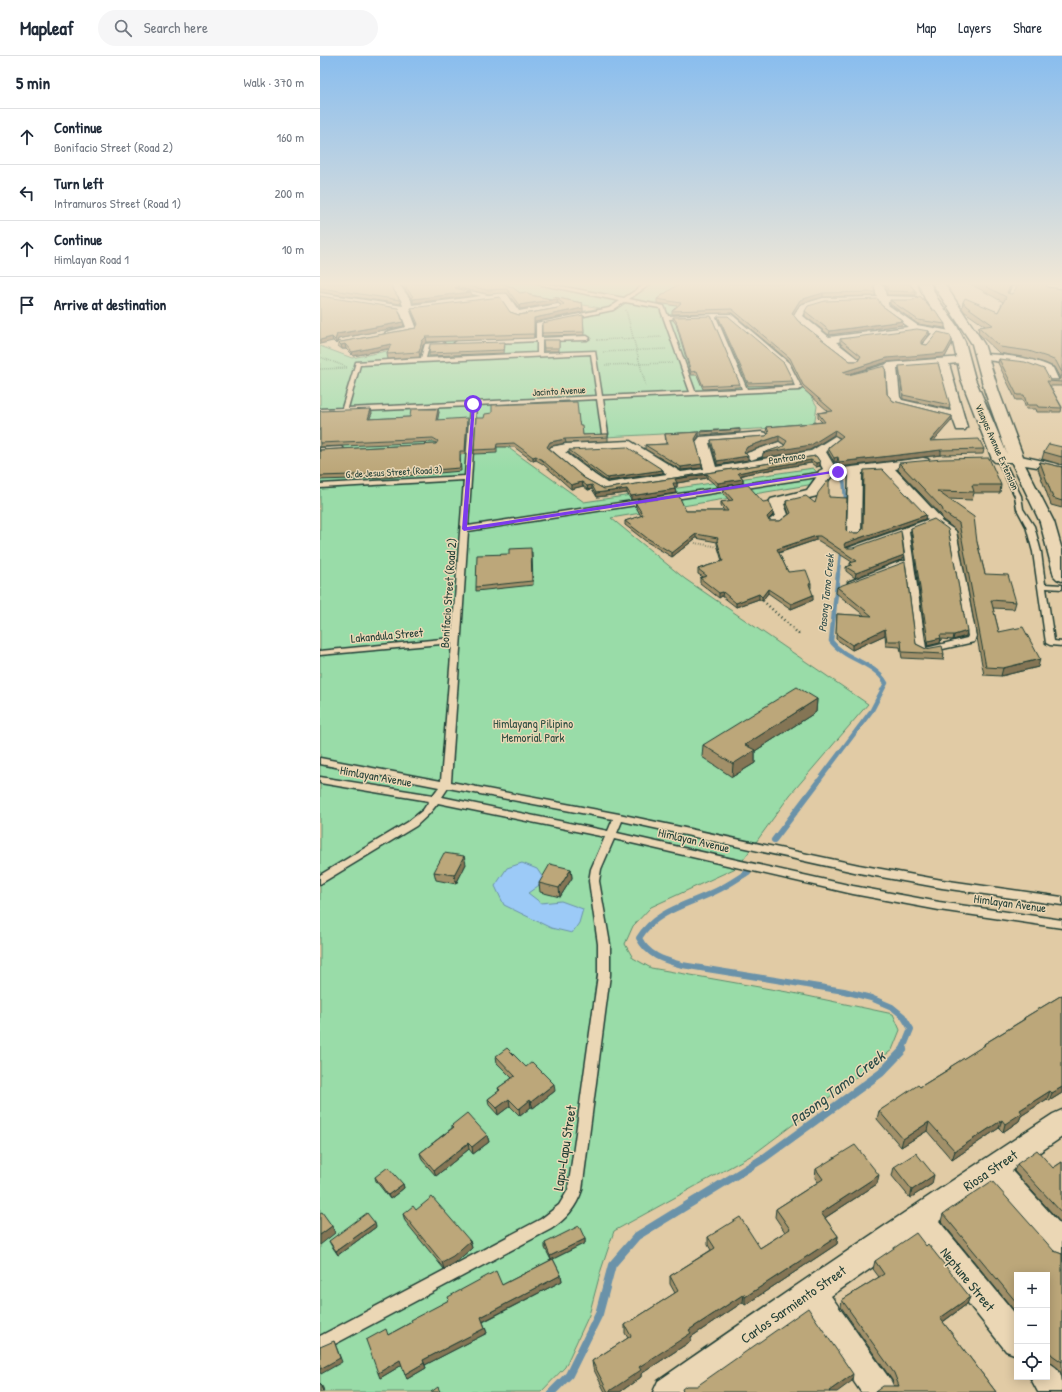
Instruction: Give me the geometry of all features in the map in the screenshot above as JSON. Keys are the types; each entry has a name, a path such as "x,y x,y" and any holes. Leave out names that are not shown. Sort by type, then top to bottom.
{"street":[{"path":"834,345 854,361"},
{"name":"Visayas Avenue Extension","path":"958,345 968,380 994,459"},
{"name":"Visayas Avenue Extension","path":"979,345 983,357 988,380 1009,443 1047,522 1062,576"},
{"path":"983,357 1012,360 1044,368 1049,370 1053,380"},
{"path":"943,361 960,422 898,402 894,398 891,365 943,361 962,360"},
{"path":"968,380 988,380"},
{"path":"711,472 703,447 702,442 704,440 762,436"},
{"path":"815,454 835,440"},
{"name":"Pantranco","path":"679,476 630,445 566,448 555,450 602,486 711,472 738,466 815,454 822,455 830,469 821,474"},
{"path":"738,466 754,454 779,446"},
{"path":"994,459 1018,461 1061,470"},
{"path":"775,521 782,518 776,502 812,493 821,474 934,461"},
{"path":"885,466 935,519"},
{"path":"846,470 854,533"},
{"name":"Riosa Street","path":"919,1218 992,1168 1060,1126"},
{"path":"992,1168 1062,1247"},
{"name":"Carlos Sarmiento Street","path":"669,1392 810,1292 919,1218"},
{"name":"Neptune Street","path":"919,1218 1014,1336"},
{"path":"810,1292 880,1392"},
{"path":"1048,1380 1058,1392"}],"lane":[{"path":"423,360 427,345"},
{"path":"539,345 540,355"},
{"path":"676,345 693,393"},
{"path":"726,345 745,390"},
{"name":"Jacinto Avenue","path":"320,411 799,388 788,364 766,345"},
{"path":"344,410 358,363 593,352 605,434"},
{"path":"847,376 891,365"},
{"name":"Bonifacio Street (Road 2)","path":"446,784 473,404"},
{"path":"320,450 350,448"},
{"name":"Visayas Avenue Extension","path":"994,459 1014,488 1018,496 1020,509 1030,526 1037,552 1043,586 1050,643 1062,644"},
{"path":"464,529 821,474"},
{"name":"G. de Jesus Street (Road 3)","path":"320,486 468,478"},
{"path":"1014,488 1031,487"},
{"path":"849,549 905,529 935,519 952,532 972,636 971,640 925,650 921,649 905,529"},
{"path":"852,582 909,561"},
{"path":"1043,586 1062,587"},
{"name":"Lakandula Street","path":"320,653 456,640"},
{"name":"Himlayan Avenue","path":"320,760 619,817 873,872 1062,901"},
{"name":"Himlayan Avenue","path":"320,780 437,799 611,835 853,890 939,906 1062,924"},
{"path":"320,880 412,824 426,812 437,799 446,784"},
{"name":"Lapu-Lapu Street","path":"320,1344 546,1224 566,1208 572,1200 575,1190 604,975 604,944 594,881 596,869 619,817"}],"path":[{"path":"635,345 648,395"},
{"path":"593,352 677,349"},
{"path":"320,357 349,368 320,369"},
{"path":"595,366 682,362"},
{"path":"694,543 726,548"},
{"path":"755,593 801,636"}],"green space":[{"name":"Himlayang Pilipino Memorial Park","path":"415,345 767,345 790,364 817,406 814,426 510,442 510,449 584,502 813,468 826,482 611,518 685,579 868,704 790,795 738,867 651,907 633,926 625,944 633,958 651,968 793,993 893,1014 900,1030 892,1050 754,1154 614,1231 601,1270 589,1315 565,1367 541,1392 320,1392 320,346 352,358"}],"water":[{"path":"522,863 537,869 545,881 528,893 541,903 561,901 583,909 579,923 572,933 551,928 504,905 495,886 507,868"}],"building":[{"path":"346,345 384,345 352,352"},
{"path":"390,345 421,345 419,352 387,354"},
{"path":"430,345 505,345 504,350 429,353"},
{"path":"544,345 559,345 559,348 544,348"},
{"path":"683,345 724,345 740,384 703,386 697,371 691,372"},
{"path":"731,345 763,345 784,363 793,381 748,383"},
{"path":"775,345 830,345 850,361 858,361 861,356 848,345 949,345 945,353 887,358 843,372 848,375 885,366 887,394 893,401 952,416 930,441 979,439 984,449 941,450 839,462 838,457 834,458 828,448 843,436 835,430 811,445 763,453 784,446 787,441 779,436 747,447 744,452 748,456 717,461 711,440 766,436 769,433 767,427 825,422 818,413 833,411 803,385 790,358"},
{"path":"998,345 1062,345 1062,372 1056,361 1047,357 1029,351 1000,347"},
{"path":"999,359 1025,362 1044,369 1050,380 1059,380 1061,375 1062,382 1047,381 1062,408 1027,405 1024,395 1017,395"},
{"path":"938,363 950,405 903,395 899,366"},
{"path":"577,402 579,422 580,425 582,425 583,435 608,434 608,437 565,439 550,442 547,447 584,478 604,489 816,456 820,462 816,463 811,460 752,470 738,473 743,479 718,483 707,474 675,479 677,483 673,483 675,489 631,496 627,489 596,493 592,485 587,486 582,482 571,485 542,460 536,456 533,457 514,443 497,444 496,449 474,450 476,418 484,418 485,414 492,413 492,405"},
{"path":"371,409 368,419 410,417 411,409 438,409 436,420 467,418 465,451 460,451 460,468 383,474 320,476 320,450 436,444 438,441 433,438 320,443 320,411"},
{"path":"740,429 701,432 701,431"},
{"path":"699,432 695,439 702,464 681,467 645,445 667,444 665,434"},
{"path":"1049,444 1062,447 1062,457 1044,452"},
{"path":"627,447 663,470 607,478 569,450"},
{"path":"989,458 1001,485 972,485 974,492 937,491 974,517 977,542 985,574 1008,575 1016,602 991,600 999,632 1023,627 1040,659 1003,668 986,667 959,523 944,513 942,508 899,463 942,459"},
{"path":"1040,462 1062,467 1062,501 1053,498"},
{"path":"882,469 926,515 845,543 844,545 846,548 853,548 901,531 904,555 856,573 846,567 852,565 850,563 857,561 820,536 777,549 788,572 806,570 811,583 809,584 813,595 791,604 768,589 762,597 759,594 736,603 723,592 719,593 700,578 707,576 698,569 723,561 717,540 718,538 696,534 672,553 647,538 625,521 643,515 635,502 679,496 686,511 728,511 721,502 733,500 723,489 748,485 763,502 769,501 773,511 767,517 769,521 780,521 791,513 786,501 806,496 815,503 818,493 829,479 829,497 847,498 846,530 849,533 859,533 863,529 864,470"},
{"path":"934,519 948,529 967,631 954,635 940,635 941,638 928,641 911,528"},
{"path":"531,548 532,581 476,587 477,555 509,554 509,549"},
{"path":"905,562 916,644 926,649 942,646 944,654 902,652 901,641 887,641 885,629 852,645 836,634 837,614 872,616 837,587"},
{"path":"797,687 817,699 745,745 755,750 733,764 703,745"},
{"path":"444,853 464,856 454,875 434,872"},
{"path":"550,864 571,869 559,888 539,883"},
{"path":"1062,995 1062,1087 1052,1093 1050,1091 1020,1110 1022,1113 1005,1124 1002,1120 955,1151 929,1122 903,1139 879,1111 918,1085 920,1087 951,1068 950,1067 985,1045 984,1044"},
{"path":"507,1048 526,1067 532,1062 554,1084 531,1102 530,1100 519,1109 509,1099 497,1108 488,1099 500,1090 498,1088 515,1076 496,1056"},
{"path":"467,1113 487,1135 472,1147 468,1143 434,1170 420,1153 454,1127 452,1125"},
{"path":"855,1145 879,1175 821,1213 838,1236 745,1297 744,1294 689,1330 691,1333 639,1367 641,1370 608,1392 592,1361 631,1336 625,1325 678,1291 670,1276 715,1248 708,1237 740,1217 760,1248 790,1229 776,1209 823,1179 816,1169"},
{"path":"1037,1150 1053,1168 1062,1162 1062,1213 1017,1164"},
{"path":"916,1153 934,1175 912,1190 894,1167"},
{"path":"388,1167 403,1184 388,1195 375,1177"},
{"path":"992,1181 1054,1251 1062,1254 1062,1362 1050,1352 1050,1272 1014,1272 1014,1299 943,1214"},
{"path":"432,1197 470,1241 453,1256 442,1262 403,1214 413,1206 416,1210"},
{"path":"322,1212 332,1226 320,1235 320,1213"},
{"path":"367,1213 375,1223 336,1251 329,1241"},
{"path":"579,1226 585,1239 550,1256 545,1243"},
{"path":"916,1233 926,1246 928,1244 970,1297 940,1318 996,1392 875,1392 883,1386 899,1386 894,1373 842,1300 884,1274 875,1261"},
{"path":"553,1259 561,1275 481,1317 485,1328 423,1360 424,1363 405,1374 400,1360 378,1373 366,1340 386,1329 388,1335 412,1322 411,1320 449,1300 448,1297 496,1271 502,1285"},
{"path":"808,1308 853,1374 829,1391 830,1392 683,1392 682,1389 686,1386 697,1386"},
{"path":"334,1341 340,1358 320,1369 320,1347"},
{"path":"320,1383 323,1392 320,1392"},
{"path":"438,1387 440,1392 431,1392"}],"waterway":[{"name":"Pasong Tamo Creek","path":"833,457 844,483 846,504"},
{"name":"Pasong Tamo Creek","path":"838,575 841,548"},
{"name":"Pasong Tamo Creek","path":"817,783 872,710 886,683 874,670 844,653 831,641 838,574"},
{"name":"Pasong Tamo Creek","path":"774,840 818,782"},
{"name":"Pasong Tamo Creek","path":"748,872 718,890 663,915 654,921 639,938 652,953 682,965 844,991 871,998 892,1007 903,1016 911,1029 902,1051"},
{"name":"Pasong Tamo Creek","path":"552,1392 569,1375 599,1314 612,1265 637,1236 764,1158 881,1073 903,1050"}],"route":[{"path":"473,404 464,529 838,472"}]}
